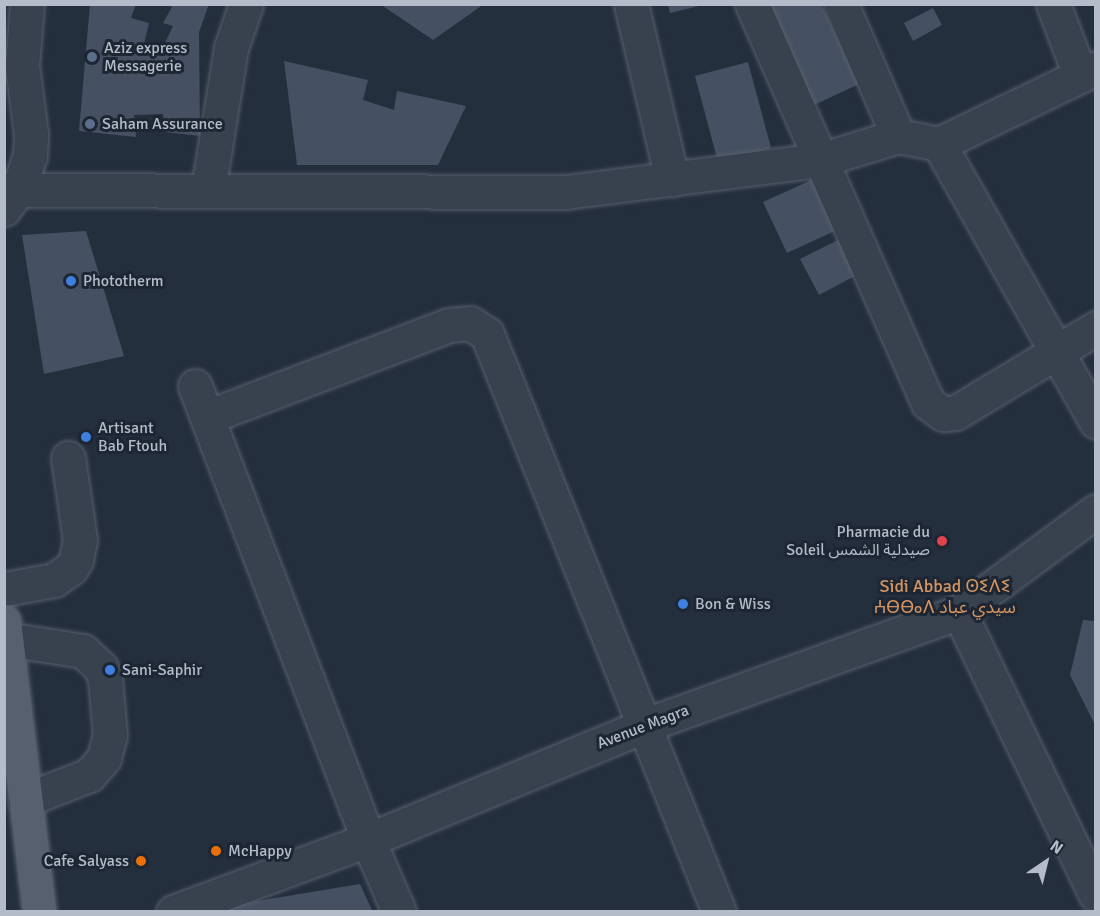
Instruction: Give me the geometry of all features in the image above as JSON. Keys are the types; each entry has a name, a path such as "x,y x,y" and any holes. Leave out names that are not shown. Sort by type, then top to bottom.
{"main road":[{"path":"5,630 39,912"}],"street":[{"path":"27,4 22,66 31,134 30,156 11,200 208,190 566,192 820,160 898,136 939,144 1088,71 1053,4"},
{"path":"208,190 231,48 246,4"},
{"path":"631,4 672,179"},
{"path":"752,4 928,403 943,414 955,413 1059,352 1095,328"},
{"path":"841,4 898,136"},
{"path":"939,144 1059,352 1095,422"},
{"path":"207,417 459,322 479,327 491,343 719,912"},
{"path":"195,386 368,840 399,912"},
{"path":"4,589 54,580 71,568 76,560 80,540 68,458"},
{"name":"Avenue Magra","path":"173,912 368,840 643,726 959,612 1095,511"},
{"path":"959,612 1095,895"},
{"path":"5,630 83,651 101,668 105,679 110,735 104,758 88,775 25,800"}],"building":[{"path":"90,4 136,4 131,18 149,23 144,44 164,45 173,26 163,23 172,7 167,4 209,4 199,32 200,136 165,132 163,114 134,115 136,137 79,131"},
{"path":"380,4 484,4 433,40"},
{"path":"668,4 702,4 703,5 670,13"},
{"path":"766,4 821,4 859,84 814,105"},
{"path":"933,8 942,25 913,41 904,23"},
{"path":"284,61 368,80 363,100 394,110 397,91 466,106 438,165 297,165"},
{"path":"748,62 771,148 718,162 695,76"},
{"path":"818,177 841,228 787,253 763,202"},
{"path":"86,231 124,356 44,374 22,235"},
{"path":"848,235 866,270 819,295 800,259"},
{"path":"1083,620 1095,621 1095,725 1070,675"},
{"path":"360,884 373,912 230,912 227,906"}],"place":[{"name":"Aziz express Messagerie","path":"92,57"},
{"name":"Saham Assurance","path":"90,124"},
{"name":"Phototherm","path":"71,281"},
{"name":"Artisant Bab Ftouh","path":"86,437"},
{"name":"Pharmacie du Soleil صيدلية الشمس","path":"942,541"},
{"name":"Bon & Wiss","path":"683,604"},
{"name":"Sani-Saphir","path":"110,670"},
{"name":"McHappy","path":"216,851"},
{"name":"Cafe Salyass","path":"141,861"}],"district":[{"name":"Sidi Abbad ⵙⵉⴷⵉ ⵄⴱⴱⴰⴷ سيدي عباد","path":"945,597"}]}
